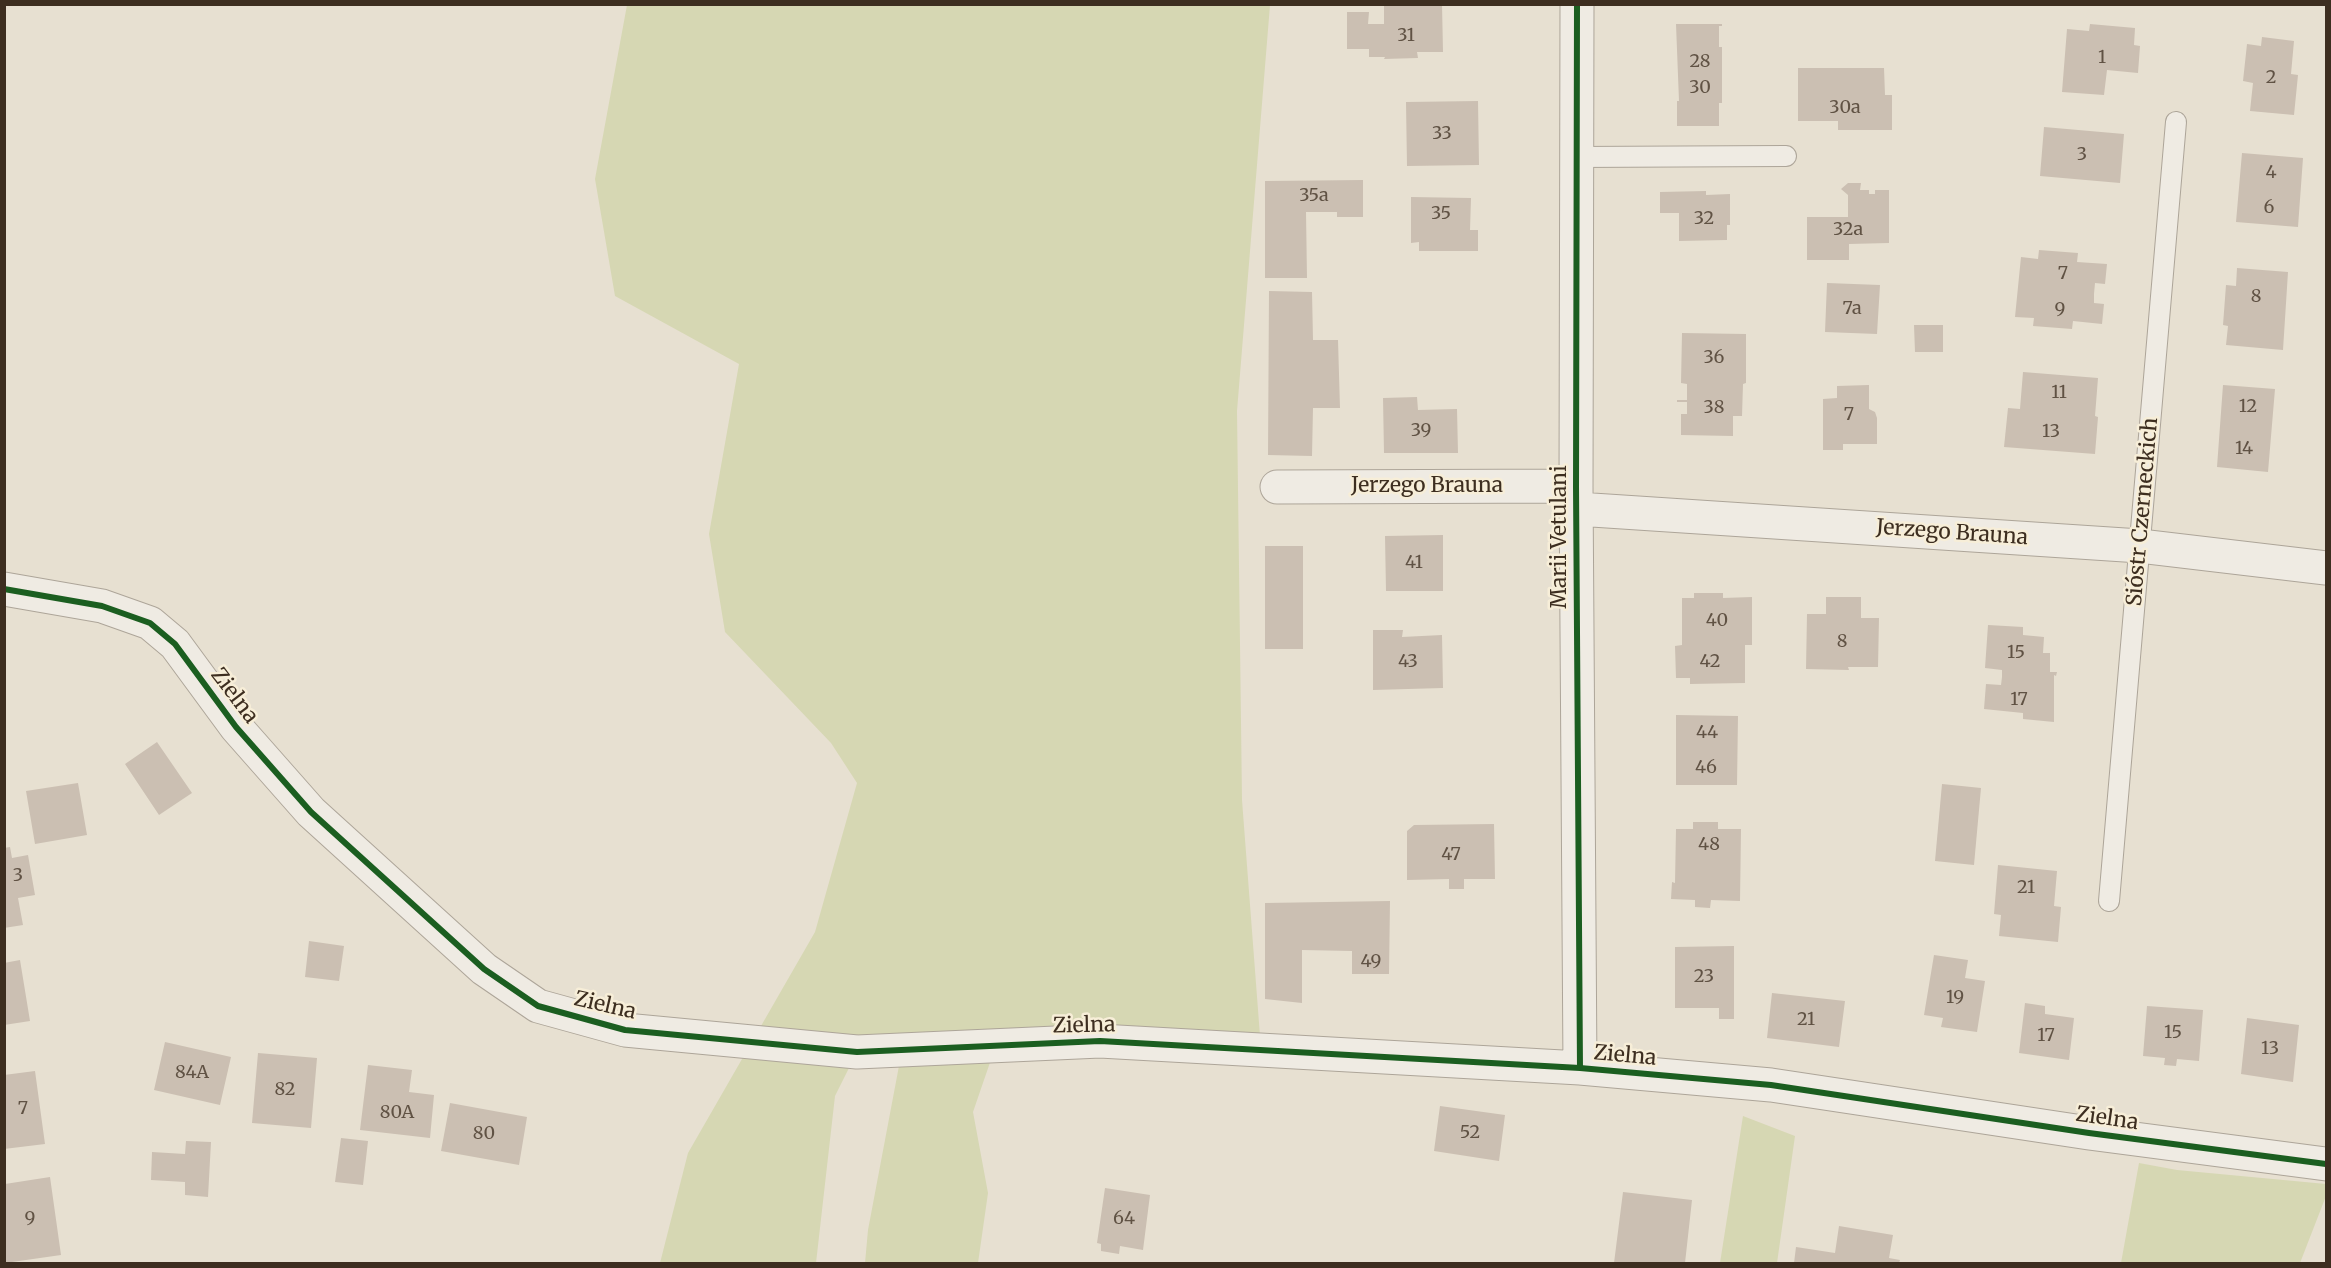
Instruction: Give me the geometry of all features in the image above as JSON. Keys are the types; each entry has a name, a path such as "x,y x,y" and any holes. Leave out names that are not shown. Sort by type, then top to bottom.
{"street":[{"name":"Marii Vetulani","path":"1577,4 1580,1068"},
{"name":"Jerzego Brauna","path":"1277,487 1577,497 2140,546 2326,568"},
{"name":"Zielna","path":"4,589 102,606 150,623 175,644 236,728 311,812 484,969 538,1006 625,1030 857,1052 1100,1041 1580,1068 1771,1084 2089,1133 2326,1164"}],"lane":[{"name":"Sióstr Czerneckich","path":"2109,901 2176,122"},
{"path":"1576,157 1786,156"}],"green space":[{"path":"627,5 1270,5 1237,411 1242,800 1261,1049 996,1045 973,1112 988,1193 978,1263 865,1263 868,1230 902,1050 857,1052 835,1096 816,1263 660,1263 688,1153 815,932 857,783 831,743 725,632 709,534 739,364 615,296 595,179"},
{"path":"1743,1116 1795,1136 1777,1263 1720,1263"},
{"path":"2139,1163 2177,1170 2326,1184 2326,1196 2300,1263 2121,1263"}],"building":[{"path":"1442,4 1443,52 1417,52 1418,58 1384,59 1385,57 1369,57 1369,49 1347,49 1347,12 1369,12 1368,24 1384,24 1384,5"},
{"path":"1676,24 1722,24 1719,26 1719,47 1722,47 1722,103 1719,103 1719,126 1677,126 1677,101 1679,101"},
{"path":"2090,24 2135,28 2134,45 2140,46 2138,73 2107,70 2104,95 2062,92 2067,29 2089,31"},
{"path":"2262,37 2294,41 2291,74 2298,75 2294,115 2250,111 2253,83 2243,81 2247,44 2261,46"},
{"path":"1798,68 1884,68 1885,95 1892,95 1892,130 1838,130 1838,121 1798,121"},
{"path":"1478,101 1479,165 1407,166 1406,102"},
{"path":"2044,127 2124,134 2120,183 2040,176"},
{"path":"2242,153 2303,158 2298,227 2236,222"},
{"path":"1363,180 1363,217 1337,217 1337,212 1306,212 1307,278 1265,278 1265,181"},
{"path":"1848,183 1861,183 1860,190 1869,190 1869,194 1875,194 1875,190 1889,190 1889,243 1849,244 1849,260 1807,260 1807,217 1848,217 1848,195 1841,189"},
{"path":"1706,191 1706,195 1730,194 1730,225 1727,225 1727,240 1679,241 1679,213 1660,213 1660,192"},
{"path":"1411,197 1471,198 1470,230 1478,230 1478,251 1419,251 1419,242 1411,243"},
{"path":"2039,250 2078,253 2077,262 2107,264 2105,284 2095,283 2094,294 2094,303 2104,304 2102,324 2073,321 2072,329 2033,326 2034,318 2015,317 2021,257 2038,259"},
{"path":"2237,268 2288,272 2283,350 2226,345 2228,326 2223,325 2226,285 2236,286"},
{"path":"1827,283 1880,285 1877,334 1825,332"},
{"path":"1269,291 1312,292 1313,340 1338,340 1340,408 1313,408 1312,456 1268,455"},
{"path":"1914,325 1943,325 1943,352 1915,352"},
{"path":"1682,333 1746,334 1746,383 1743,384 1742,416 1733,416 1733,436 1681,435 1681,414 1687,414 1687,402 1677,402 1677,400 1687,400 1687,384 1681,383"},
{"path":"2023,372 2098,378 2095,454 2004,447 2008,408 2020,409"},
{"path":"1869,385 1869,409 1875,412 1877,418 1877,444 1843,444 1843,450 1823,450 1823,399 1837,398 1837,386"},
{"path":"2223,385 2275,389 2268,472 2217,467"},
{"path":"1417,397 1418,410 1457,409 1458,453 1384,453 1383,398"},
{"path":"1443,535 1443,591 1386,591 1385,536"},
{"path":"1265,546 1303,546 1303,649 1265,649"},
{"path":"1694,593 1723,593 1723,598 1752,597 1752,645 1745,645 1745,683 1690,684 1690,678 1676,678 1675,646 1682,645 1682,598 1694,598"},
{"path":"1826,597 1861,597 1861,618 1879,618 1878,667 1848,667 1849,670 1806,669 1807,614 1826,614"},
{"path":"1988,625 2023,627 2023,635 2044,637 2043,653 2050,653 2050,672 2057,672 2056,676 2054,675 2054,722 2023,719 2023,713 1984,709 1986,684 2001,685 2002,677 2002,670 1985,668"},
{"path":"1373,630 1403,630 1402,637 1442,635 1443,688 1373,690"},
{"path":"1676,715 1738,716 1737,785 1676,785"},
{"path":"157,742 192,793 159,815 125,764"},
{"path":"78,783 87,835 35,844 26,791"},
{"path":"1942,784 1981,788 1974,865 1935,861"},
{"path":"1693,822 1718,822 1718,829 1741,829 1740,901 1711,900 1710,908 1695,907 1695,900 1671,899 1672,882 1675,883 1676,829 1693,829"},
{"path":"1494,824 1495,879 1464,879 1464,889 1449,889 1449,879 1407,880 1407,831 1414,825"},
{"path":"10,847 12,858 28,855 35,895 18,898 23,925 4,928 4,848"},
{"path":"1998,865 2057,871 2054,906 2061,907 2058,942 1999,936 2001,915 1994,914"},
{"path":"1390,901 1389,974 1352,974 1352,951 1302,950 1302,1003 1265,999 1265,903"},
{"path":"309,941 344,946 339,981 305,977"},
{"path":"1734,946 1734,1019 1719,1019 1719,1008 1675,1008 1675,947"},
{"path":"1934,955 1968,960 1965,978 1985,981 1977,1032 1941,1027 1943,1018 1924,1015"},
{"path":"20,960 30,1021 4,1025 4,963"},
{"path":"1772,993 1845,1001 1839,1047 1767,1038"},
{"path":"2025,1003 2045,1006 2045,1014 2074,1018 2069,1060 2019,1053"},
{"path":"2147,1006 2203,1010 2199,1061 2177,1059 2176,1066 2164,1065 2165,1058 2143,1056"},
{"path":"2247,1018 2299,1025 2293,1082 2241,1074"},
{"path":"165,1042 231,1057 220,1105 154,1090"},
{"path":"258,1053 317,1058 311,1128 252,1123"},
{"path":"368,1065 412,1070 409,1092 434,1095 430,1138 360,1130"},
{"path":"35,1071 45,1144 4,1149 4,1075"},
{"path":"450,1103 527,1117 519,1165 441,1151"},
{"path":"1440,1106 1505,1115 1499,1161 1434,1151"},
{"path":"341,1138 368,1141 363,1185 335,1182"},
{"path":"186,1141 211,1142 208,1197 185,1195 185,1182 151,1180 152,1152 185,1154"},
{"path":"50,1177 61,1255 5,1263 5,1184"},
{"path":"1105,1188 1150,1195 1143,1250 1120,1246 1119,1254 1101,1251 1101,1244 1097,1243"},
{"path":"1623,1192 1692,1200 1685,1263 1614,1263"},
{"path":"1839,1226 1893,1235 1889,1258 1900,1260 1899,1263 1794,1263 1796,1247 1835,1253"}],"cycle path":[{"path":"1577,4 1576,486 1580,1068"},
{"path":"4,589 102,606 150,623 175,644 236,727 311,812 484,969 538,1006 625,1030 857,1052 1100,1041 1580,1068 1771,1085 2089,1133 2326,1164"}]}
